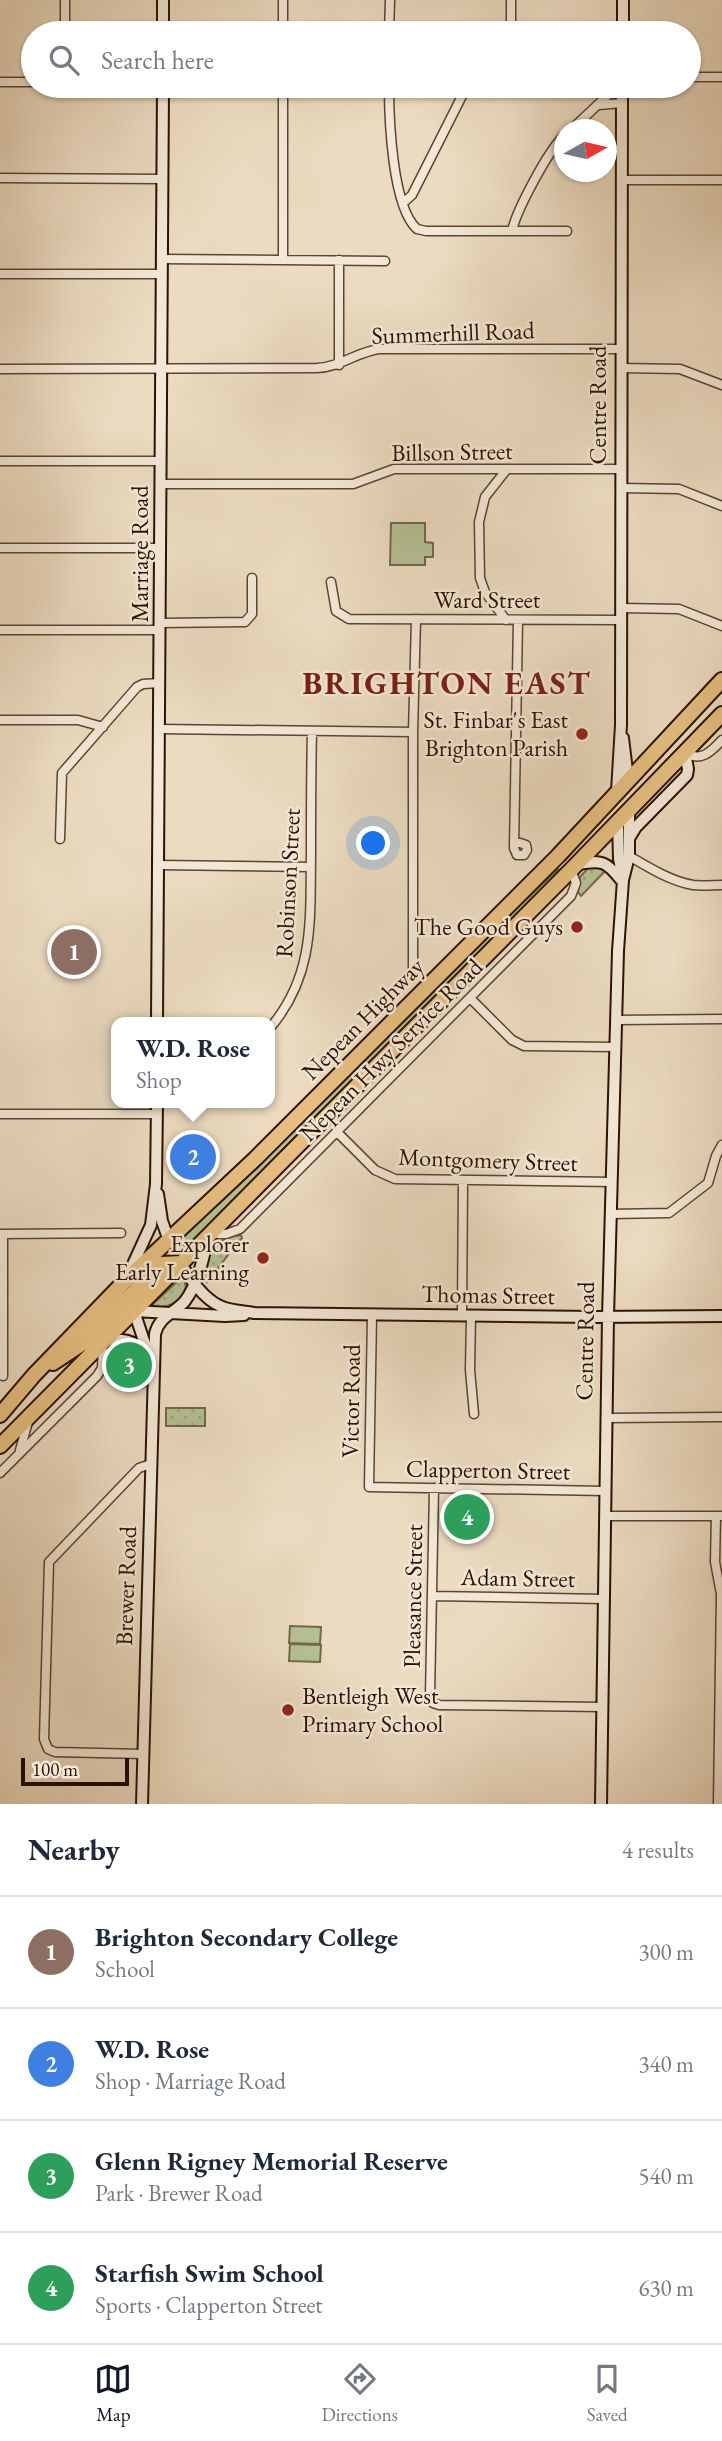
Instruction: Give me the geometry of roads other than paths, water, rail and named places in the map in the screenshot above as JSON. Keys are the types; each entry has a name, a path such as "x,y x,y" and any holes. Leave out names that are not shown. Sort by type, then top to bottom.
{"highway":[{"name":"Nepean Highway","path":"0,1415 37,1373 126,1287 165,1241 256,1158 558,856 722,680"},
{"name":"Nepean Highway","path":"0,1446 101,1338 134,1311 722,714"},
{"name":"Centre Road","path":"628,779 629,809"},
{"name":"Centre Road","path":"617,791 618,822"},
{"path":"558,856 574,867"},
{"path":"165,1241 181,1263"},
{"path":"37,1373 71,1352 101,1338 126,1287 163,1264 181,1263"},
{"path":"126,1287 134,1311"}],"street":[{"path":"65,0 65,21"},
{"path":"163,0 163,21"},
{"path":"283,0 283,21"},
{"path":"389,21 390,0"},
{"path":"511,0 511,21"},
{"path":"623,0 623,21"},
{"path":"701,77 722,77"},
{"path":"0,82 21,82"},
{"name":"Marriage Road","path":"157,1017 163,98"},
{"path":"283,98 283,260"},
{"path":"389,98 389,132 400,193 413,226 421,231 567,231"},
{"path":"403,204 412,195 461,98"},
{"path":"584,119 599,105 612,98"},
{"name":"Centre Road","path":"617,791 621,724 622,98"},
{"path":"515,231 514,221 554,146"},
{"path":"0,178 163,179"},
{"path":"622,180 722,180"},
{"path":"400,193 417,181"},
{"path":"162,259 385,261"},
{"path":"339,260 339,365"},
{"path":"0,274 162,274"},
{"name":"Summerhill Road","path":"0,369 317,368 339,365 379,349 621,349"},
{"path":"621,368 680,369 722,385"},
{"path":"0,461 161,461"},
{"name":"Billson Street","path":"161,484 353,484 391,469 621,469"},
{"path":"506,620 490,599 480,578 479,522 485,497 508,470"},
{"path":"621,488 679,489 722,506"},
{"path":"0,548 161,548"},
{"path":"0,630 245,622 251,614 252,578"},
{"name":"Ward Street","path":"331,582 336,611 345,618 518,620 679,609 722,626"},
{"path":"413,973 416,620"},
{"path":"514,841 518,620"},
{"path":"60,839 62,773 137,687 160,683"},
{"path":"0,720 78,720 103,727"},
{"name":"Centre Road","path":"621,724 628,779"},
{"path":"159,729 413,732"},
{"name":"Robinson Street","path":"275,1021 294,993 306,957 310,929 312,731"},
{"path":"685,752 693,757 702,756 722,740"},
{"path":"630,837 636,827 688,774 685,752"},
{"name":"Centre Road","path":"601,1804 608,1317 618,941 623,882 629,856 629,809"},
{"name":"Centre Road","path":"618,822 623,882"},
{"path":"629,856 645,867 693,885 722,885"},
{"path":"574,867 594,862 606,863 623,882 630,872 645,867"},
{"path":"159,865 311,867"},
{"name":"Nepean Hwy Service Road","path":"209,1235 226,1234 240,1229 470,998 571,896 576,883 574,867"},
{"path":"470,998 512,1040 524,1046 616,1047"},
{"path":"616,1020 722,1019"},
{"path":"0,1114 157,1109 156,1184 152,1218 149,1232 126,1287"},
{"name":"Montgomery Street","path":"337,1132 375,1170 390,1178 612,1182"},
{"path":"611,1214 669,1213 708,1183 722,1145"},
{"path":"463,1180 466,1316 474,1414"},
{"path":"156,1184 165,1241"},
{"path":"152,1218 153,1230 165,1241"},
{"path":"3,1376 2,1234 121,1233"},
{"name":"Brewer Road","path":"142,1804 156,1330 185,1300 194,1282 209,1235"},
{"name":"Thomas Street","path":"181,1263 194,1282 218,1305 254,1313"},
{"name":"Brewer Road","path":"134,1311 153,1370"},
{"name":"Thomas Street","path":"134,1311 229,1316 254,1313 722,1316"},
{"name":"Victor Road","path":"369,1487 372,1315"},
{"path":"0,1473 98,1375 103,1367 101,1338 132,1341 149,1355"},
{"path":"0,1467 14,1459 30,1416"},
{"path":"607,1418 722,1417"},
{"path":"143,1754 55,1752 48,1749 44,1740 49,1562 135,1474 150,1469"},
{"name":"Clapperton Street","path":"369,1487 605,1491"},
{"name":"Pleasance Street","path":"434,1489 430,1696 433,1703 602,1707"},
{"path":"605,1516 719,1516 715,1562 721,1588 718,1804"},
{"name":"Adam Street","path":"432,1596 604,1599"}],"place":[{"name":"St. Finbar's East Brighton Parish","path":"582,734"},
{"name":"The Good Guys","path":"577,927"},
{"name":"Brighton Secondary College","path":"74,952"},
{"name":"W.D. Rose","path":"193,1157"},
{"name":"Explorer Early Learning","path":"263,1258"},
{"name":"Glenn Rigney Memorial Reserve","path":"129,1365"},
{"name":"Starfish Swim School","path":"467,1517"},
{"name":"Bentleigh West Primary School","path":"288,1710"}],"district":[{"name":"BRIGHTON EAST","path":"447,683"}]}
